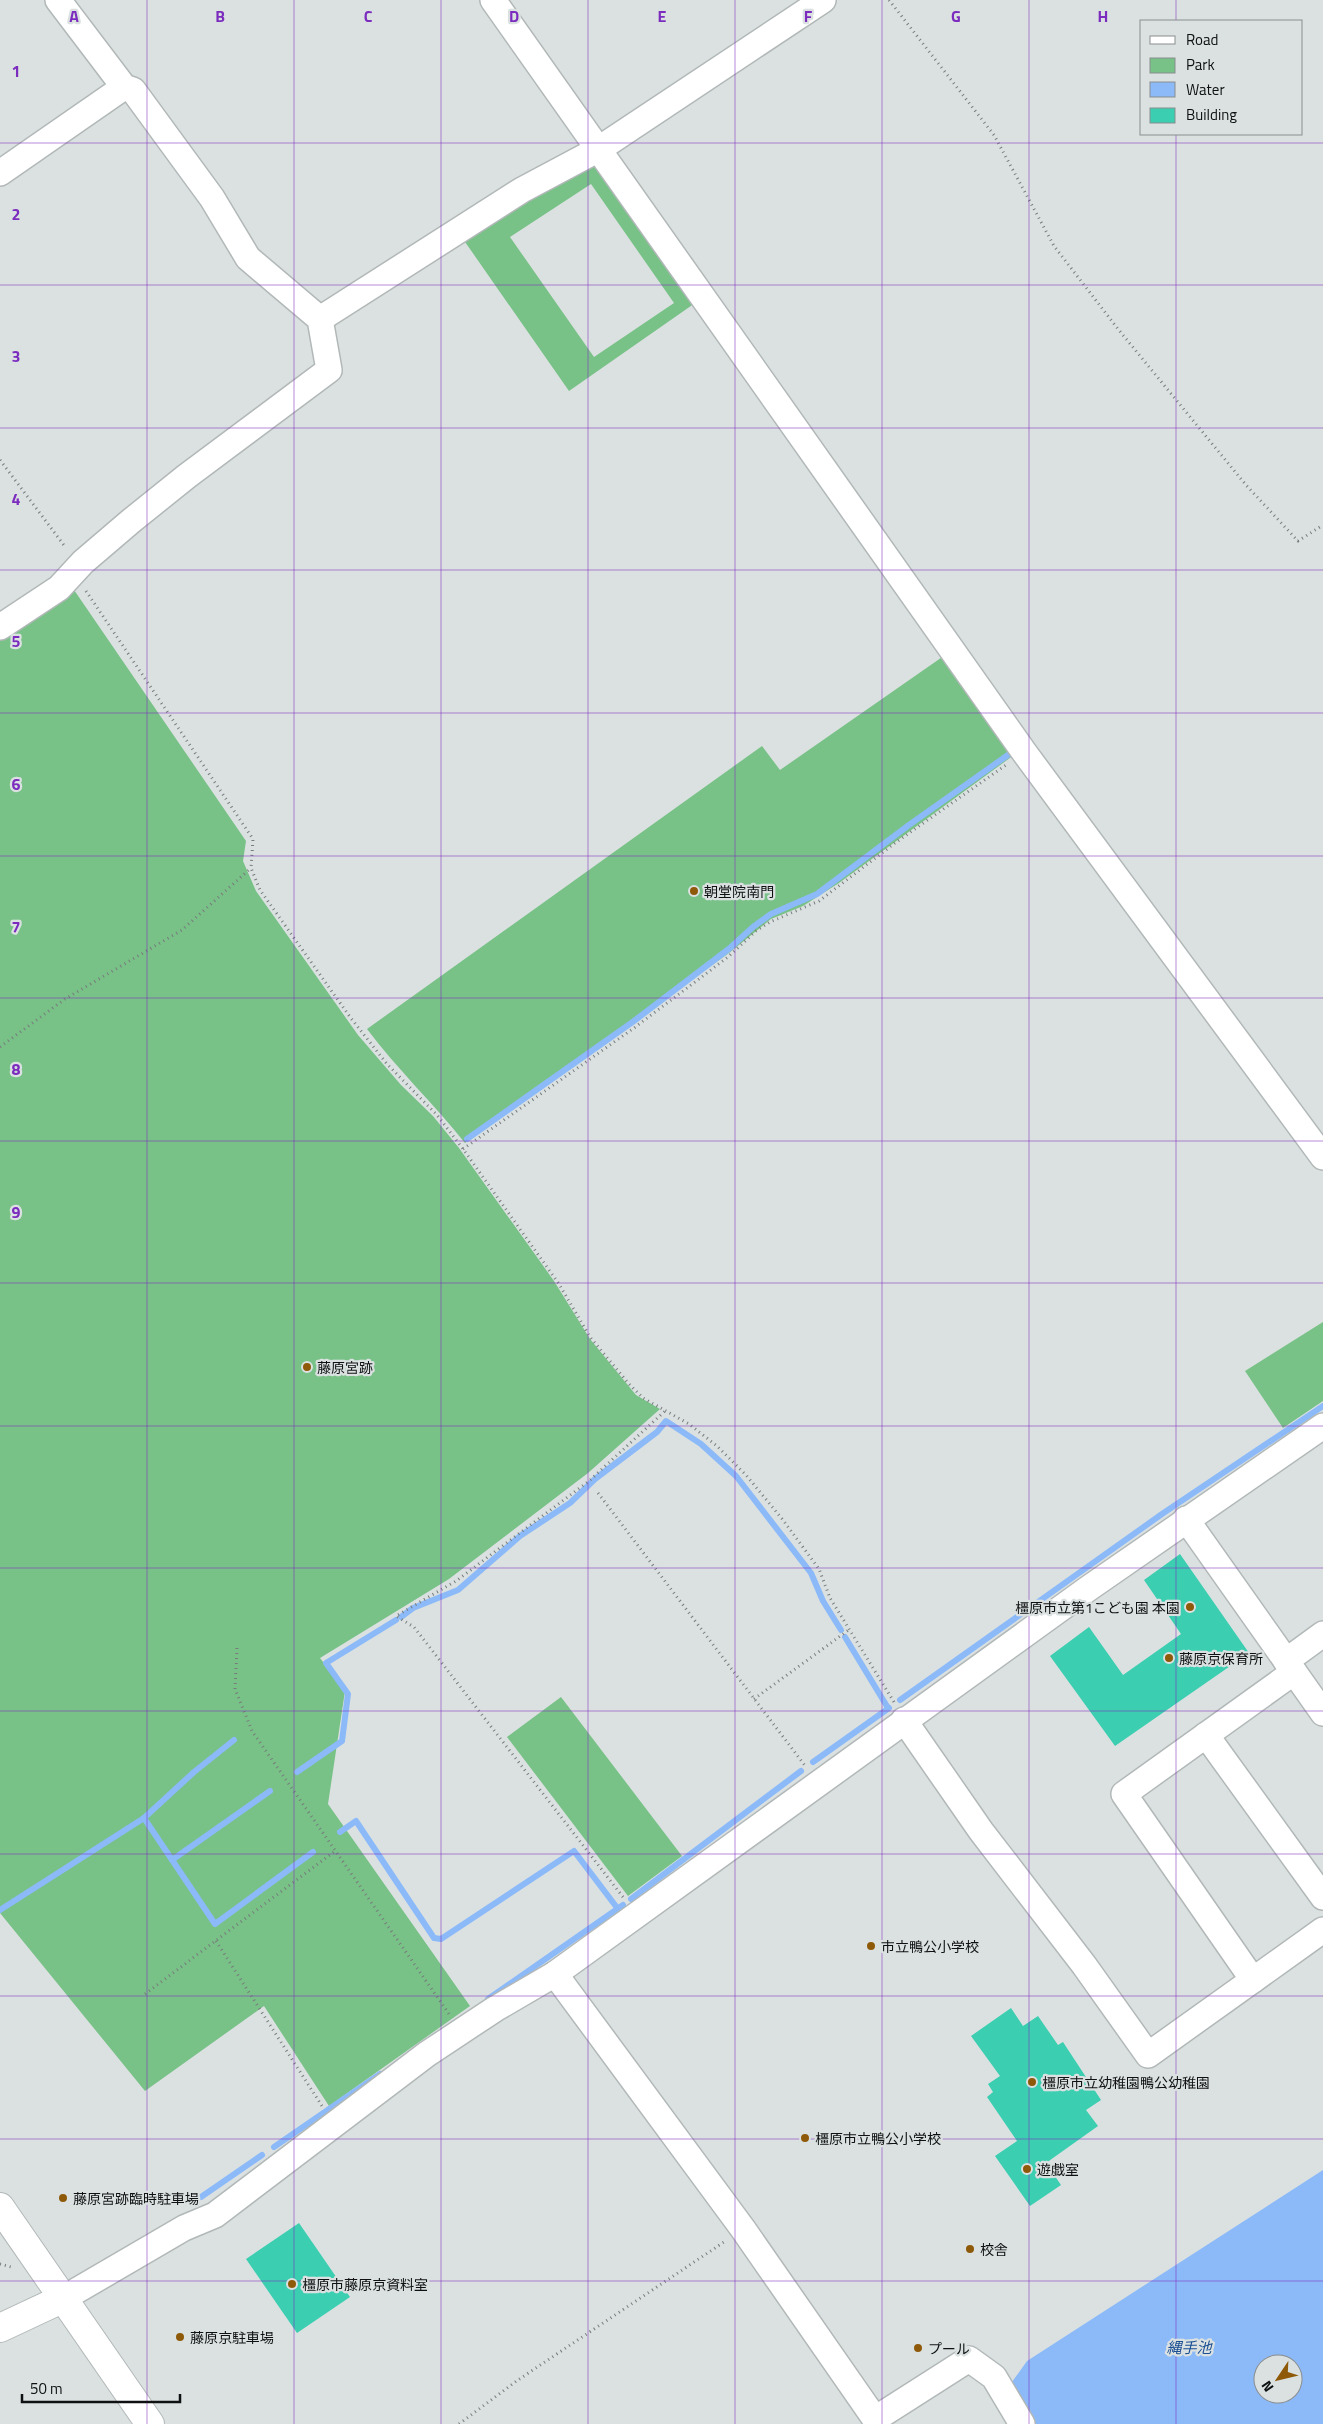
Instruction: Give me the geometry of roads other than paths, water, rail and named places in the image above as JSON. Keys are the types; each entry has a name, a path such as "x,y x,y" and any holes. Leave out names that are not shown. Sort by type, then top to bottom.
{"street":[{"path":"0,626 59,588 76,569 187,476 329,370 320,319 248,258 212,198 168,136 133,90 124,87 58,0"},
{"path":"320,319 522,190 599,149 823,0"},
{"path":"498,2 599,149 1024,752 1323,1157"},
{"path":"0,173 124,87"},
{"path":"0,2328 64,2298 184,2228 215,2215 460,2031 555,1974 904,1720 1186,1520 1323,1426"},
{"path":"1186,1520 1323,1713"},
{"path":"1253,1980 1124,1794 1206,1736 1290,1666 1323,1634"},
{"path":"904,1720 981,1831 1084,1965 1148,2055 1323,1930"},
{"path":"1206,1736 1323,1897"},
{"path":"555,1974 743,2229 876,2422 969,2359 994,2377 1022,2424"},
{"path":"0,2206 150,2424"}],"water":[{"name":"縄手池","path":"1323,2170 1323,2424 1036,2424 1012,2382 1027,2361"}],"waterway":[{"path":"467,1139 634,1021 730,948 771,914 817,894 909,825 1015,750"},
{"path":"900,1700 1162,1514 1323,1406"},
{"path":"401,1617 413,1608 458,1590 520,1536 570,1503 595,1479 657,1432 666,1421 701,1444 736,1476 811,1573 823,1601 841,1630"},
{"path":"297,1772 342,1741 348,1694 326,1663 396,1620"},
{"path":"845,1637 888,1708"},
{"path":"813,1762 889,1708"},
{"path":"144,1818 194,1772 234,1740"},
{"path":"631,1899 801,1771"},
{"path":"172,1860 270,1791"},
{"path":"0,1910 144,1818 215,1924 313,1852"},
{"path":"340,1832 356,1821 434,1938 441,1939 574,1851 618,1909"},
{"path":"488,1999 623,1905"},
{"path":"274,2147 380,2074"},
{"path":"201,2197 262,2155"}],"place":[{"name":"朝堂院南門","path":"694,891"},
{"name":"藤原宮跡","path":"307,1367"},
{"name":"橿原市立第1こども園 本園","path":"1190,1607"},
{"name":"藤原京保育所","path":"1169,1658"},
{"name":"市立鴨公小学校","path":"871,1946"},
{"name":"橿原市立幼稚園鴨公幼稚園","path":"1032,2082"},
{"name":"橿原市立鴨公小学校","path":"805,2138"},
{"name":"遊戯室","path":"1027,2169"},
{"name":"藤原宮跡臨時駐車場","path":"63,2198"},
{"name":"校舎","path":"970,2249"},
{"name":"橿原市藤原京資料室","path":"292,2284"},
{"name":"藤原京駐車場","path":"180,2337"},
{"name":"プール","path":"918,2348"}]}
